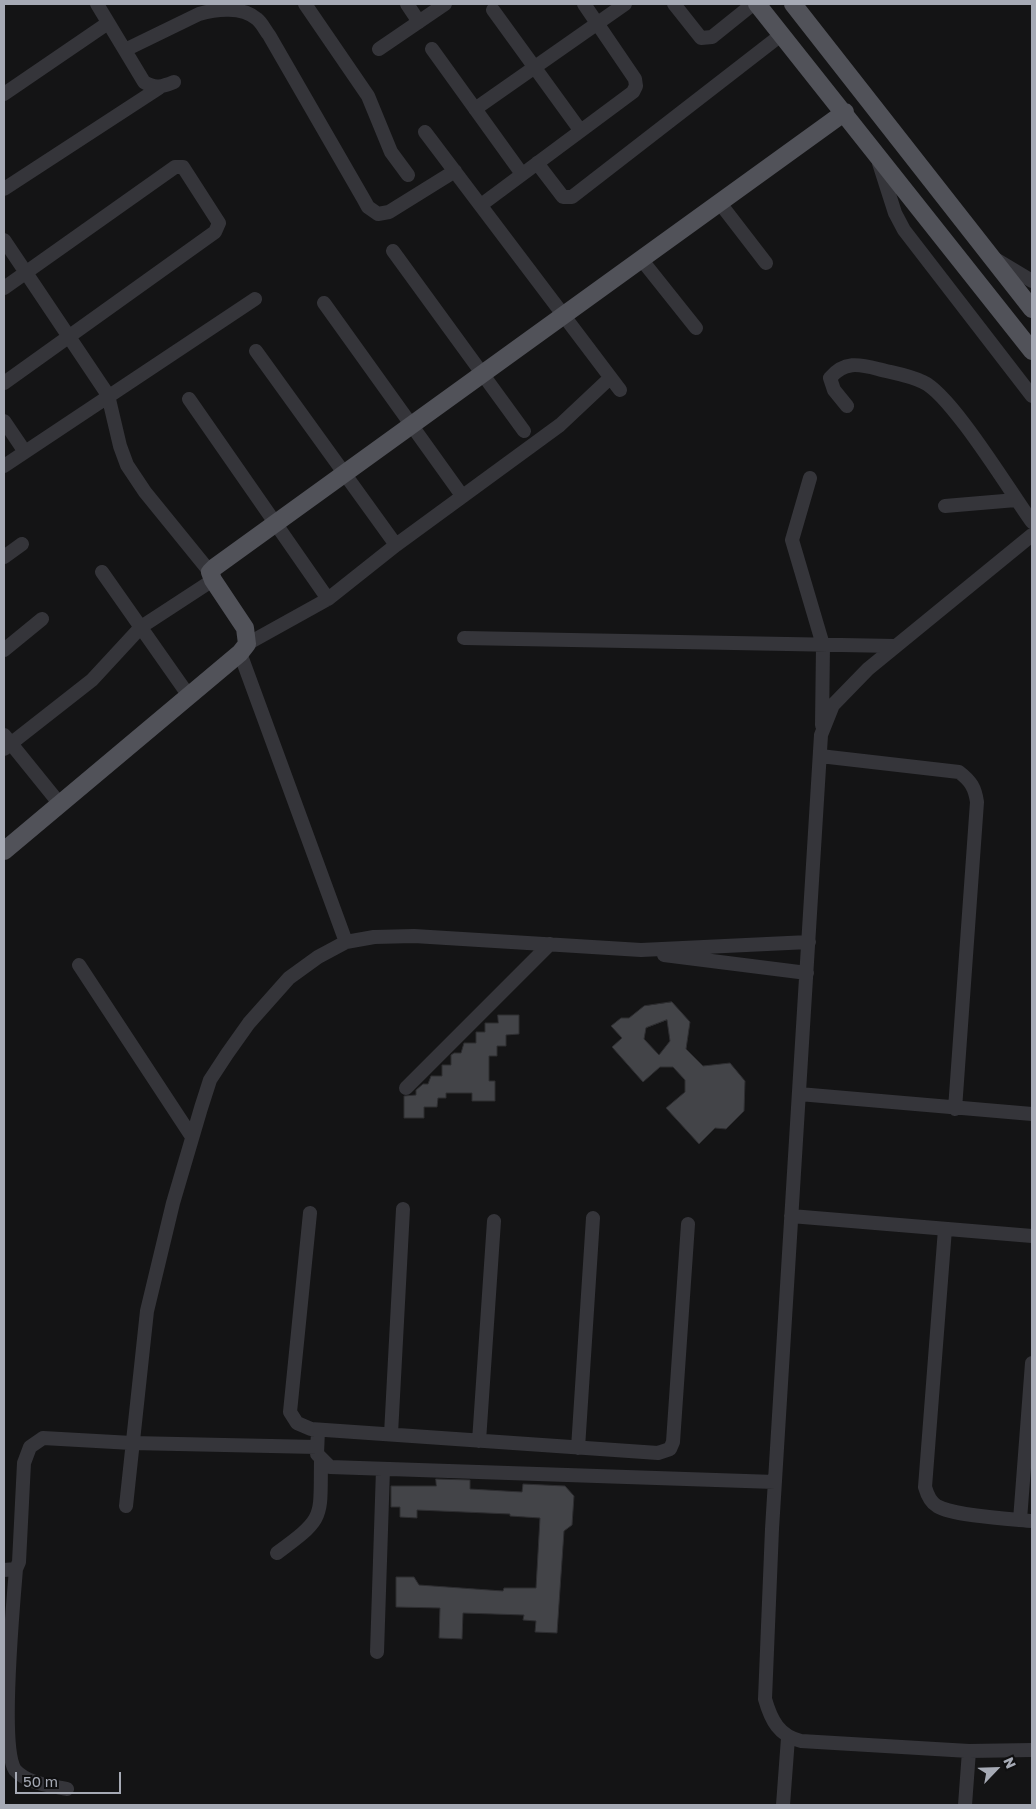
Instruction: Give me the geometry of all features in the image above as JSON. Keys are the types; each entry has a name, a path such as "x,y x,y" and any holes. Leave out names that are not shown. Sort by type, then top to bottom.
{"main road":[{"path":"757,4 845,112 1032,351"},
{"path":"793,4 1027,303"},
{"path":"4,852 59,803 107,766 244,649 245,628 212,576 222,561 845,112"}],"street":[{"path":"97,4 144,82 159,88"},
{"path":"305,4 363,89 391,152 408,175"},
{"path":"407,4 419,22"},
{"path":"379,49 445,4"},
{"path":"481,205 633,92 636,86 635,80 584,4"},
{"path":"475,109 625,4"},
{"path":"674,4 700,38 706,39 712,37 753,4"},
{"path":"125,50 211,10 245,12 257,19 269,34 366,202 378,214 389,212 455,171"},
{"path":"493,10 580,130"},
{"path":"4,94 108,23"},
{"path":"537,163 562,197 572,196 781,34"},
{"path":"432,49 522,174"},
{"path":"4,189 159,88 174,82"},
{"path":"425,132 562,316 620,390"},
{"path":"876,152 895,213 904,230 1032,396"},
{"path":"4,288 170,169 183,167 219,223 217,230 4,383"},
{"path":"719,202 766,263"},
{"path":"4,240 108,395 120,446 127,465 212,576 141,627 92,680 6,742 59,803"},
{"path":"393,251 524,431"},
{"path":"992,257 1032,281"},
{"path":"641,259 696,328"},
{"path":"4,466 108,395 255,299"},
{"path":"324,303 458,490"},
{"path":"256,351 396,545"},
{"path":"847,406 834,390 830,378 838,369 849,365 870,367 923,382 936,391 953,410 1032,522"},
{"path":"346,942 244,649 328,600 396,545 560,425 610,378"},
{"path":"190,399 328,600"},
{"path":"4,421 25,452"},
{"path":"810,478 792,540 823,645 821,735 810,942 775,1482 766,1699 769,1713 788,1738 801,1741 969,1751 1032,1750"},
{"path":"945,506 1016,500"},
{"path":"821,735 833,705 868,668 1032,536"},
{"path":"4,557 22,544"},
{"path":"102,572 189,696"},
{"path":"4,650 42,619"},
{"path":"464,638 895,646"},
{"path":"820,756 959,772 968,779 975,789 977,802 955,1109"},
{"path":"126,1506 147,1311 192,1137 210,1080 249,1023 289,978 318,957 346,942 374,936 414,936 641,950 810,942"},
{"path":"406,1088 550,944"},
{"path":"641,950 673,957 807,973"},
{"path":"78,966 192,1137"},
{"path":"800,1094 955,1109 1032,1114"},
{"path":"391,1434 403,1209"},
{"path":"310,1213 290,1412 297,1423 318,1430 658,1453 670,1448 673,1442 688,1224"},
{"path":"791,1216 1032,1236"},
{"path":"578,1448 593,1218"},
{"path":"479,1441 494,1221"},
{"path":"945,1229 925,1487 929,1498 937,1506 954,1511 1026,1520 1032,1362"},
{"path":"277,1553 308,1531 316,1522 320,1511 318,1430"},
{"path":"67,1789 32,1782 14,1769 5,1744 10,1569 19,1562 24,1463 30,1447 43,1438 319,1454 330,1467 775,1482"},
{"path":"377,1652 383,1469"},
{"path":"783,1805 788,1738"},
{"path":"965,1805 969,1751"}],"building":[{"path":"672,1002 690,1022 686,1049 703,1066 730,1063 745,1081 744,1111 726,1129 715,1128 699,1144 666,1108 685,1092 685,1080 673,1067 660,1067 643,1082 612,1047 622,1038 611,1026 621,1018 629,1018 644,1006","holes":["667,1020 670,1041 659,1055 644,1039 646,1028"]},
{"path":"498,1015 519,1015 519,1034 506,1035 506,1046 497,1046 497,1056 489,1056 489,1081 495,1081 495,1101 472,1101 472,1093 446,1093 446,1098 438,1098 437,1107 424,1107 424,1118 404,1118 404,1096 416,1095 416,1090 423,1084 428,1084 431,1076 442,1076 442,1065 451,1065 451,1055 461,1053 464,1043 476,1043 476,1032 485,1032 485,1023 498,1023"},
{"path":"436,1479 470,1480 470,1489 522,1492 523,1484 565,1486 574,1496 572,1525 564,1531 557,1633 535,1632 536,1621 523,1620 524,1615 463,1613 462,1639 439,1638 440,1608 396,1607 396,1577 414,1577 419,1585 503,1591 504,1588 536,1588 540,1518 510,1516 510,1514 417,1510 417,1518 400,1517 400,1507 391,1507 391,1486 436,1486"}]}
